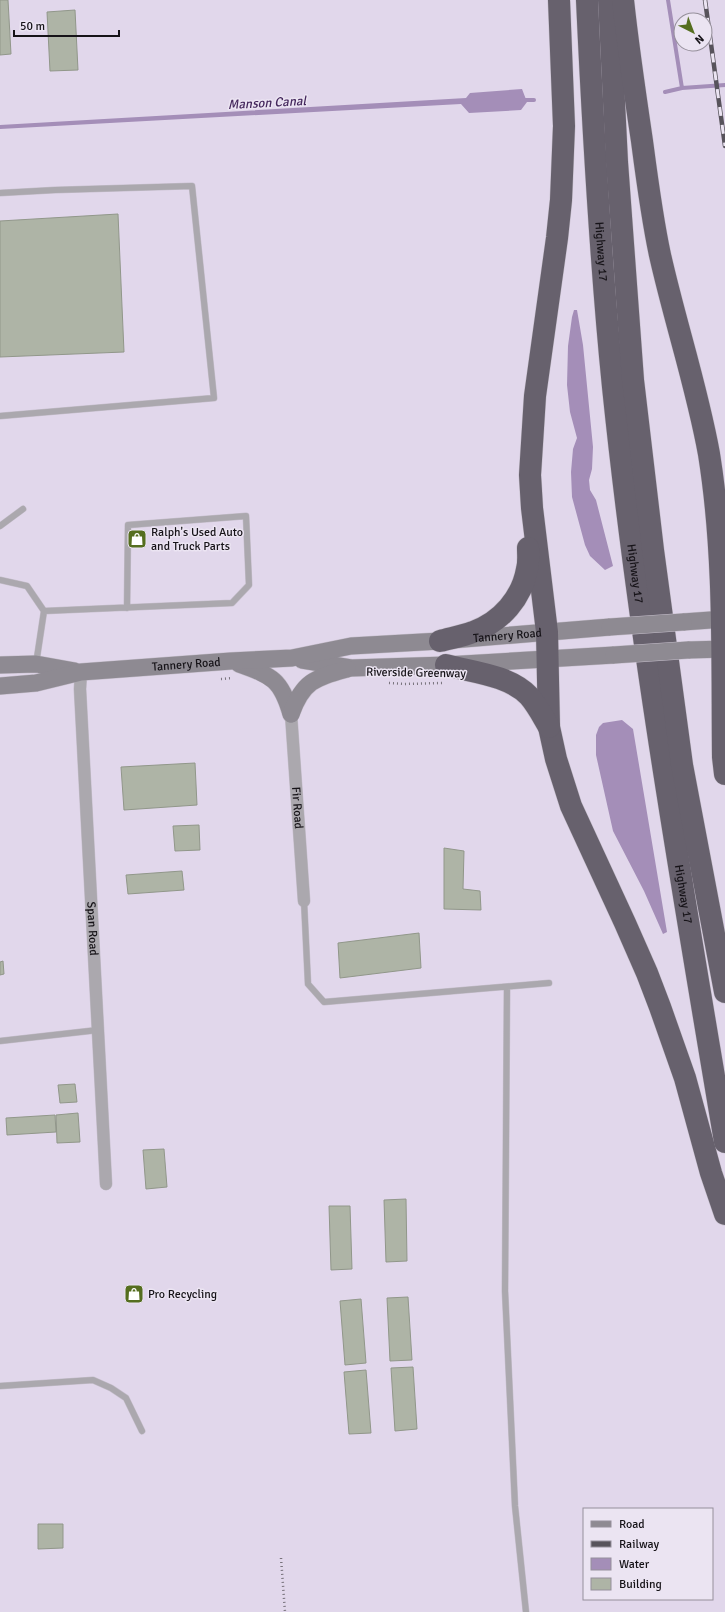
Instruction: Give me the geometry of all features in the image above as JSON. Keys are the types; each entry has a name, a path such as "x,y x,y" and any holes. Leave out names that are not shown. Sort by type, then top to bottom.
{"highway":[{"path":"559,0 564,126 561,200 535,396 530,475 532,508 547,632 549,727 556,760 571,806 644,966 662,1014 685,1078 711,1173 725,1214"},
{"name":"Highway 17","path":"587,0 596,180 613,386 633,554 666,780 725,1142"},
{"name":"Highway 17","path":"609,0 617,162 633,380 653,550 682,765 725,992"},
{"path":"623,0 628,47 660,257 709,454 721,539 724,619 724,757"},
{"path":"440,641 473,632 486,626 507,611 514,602 524,582 528,568 532,508"},
{"path":"448,674 492,677 512,684 528,696 549,727"}],"main road":[{"name":"Tannery Road","path":"0,686 36,683 81,672 292,658 351,646 440,641 724,619"},
{"name":"Tannery Road","path":"292,658 351,668 448,674 547,659 724,649"},
{"path":"231,661 263,673 281,687 286,696 291,714"},
{"name":"Tannery Road","path":"0,665 36,664 81,672"},
{"path":"291,714 296,698 307,686 320,677 351,668"}],"street":[{"name":"Span Road","path":"81,672 80,689 106,1184"},
{"name":"Fir Road","path":"291,714 304,901"}],"lane":[{"path":"0,193 192,186 214,398 0,416"},
{"path":"0,526 24,509"},
{"path":"44,611 127,608 232,603 249,585 246,516 128,525 127,608"},
{"path":"0,580 27,586 44,611 36,664"},
{"path":"304,901 308,984 324,1002 549,983"},
{"path":"507,987 505,1291 515,1506 526,1612"},
{"path":"0,1041 98,1030"},
{"path":"0,1386 93,1380 111,1388 126,1398 142,1431"}],"path":[{"name":"Riverside Greenway","path":"382,683 404,684 448,674"},
{"path":"216,679 238,678"},
{"path":"281,1558 285,1612"}],"shaded area":[{"path":"0,0 725,0 725,1612 0,1612"}],"water":[{"path":"522,89 527,102 521,110 469,113 461,104 0,129 0,125 466,98 470,93"},
{"path":"574,310 577,310 583,345 593,447 592,469 589,480 590,490 596,500 613,566 605,570 590,556 585,545 572,497 571,472 573,449 577,438 570,412 567,385 568,346"},
{"path":"622,720 633,729 667,932 663,934 644,891 613,831 596,755 596,735 599,727 603,723"}],"building":[{"path":"0,0 8,0 11,54 0,55"},
{"path":"75,10 78,70 50,71 47,12"},
{"path":"118,214 124,352 0,357 0,221"},
{"path":"195,763 197,805 124,810 121,767"},
{"path":"199,825 200,850 175,851 173,826"},
{"path":"444,848 464,851 463,889 480,891 481,910 444,909"},
{"path":"182,871 184,890 128,894 126,875"},
{"path":"419,933 421,968 340,978 338,943"},
{"path":"3,961 4,974 0,975 0,962"},
{"path":"75,1084 77,1102 60,1103 58,1085"},
{"path":"78,1113 80,1142 57,1143 56,1115"},
{"path":"55,1115 56,1132 7,1135 6,1118"},
{"path":"164,1149 167,1187 146,1189 143,1150"},
{"path":"406,1199 407,1261 386,1262 384,1200"},
{"path":"329,1206 350,1206 352,1269 331,1270"},
{"path":"408,1297 412,1360 390,1361 387,1298"},
{"path":"361,1299 366,1363 345,1365 340,1301"},
{"path":"413,1367 417,1429 395,1431 391,1368"},
{"path":"366,1370 371,1433 349,1434 344,1372"},
{"path":"38,1524 63,1524 63,1548 38,1549"}],"waterway":[{"path":"668,0 682,88"},
{"name":"Manson Canal","path":"665,92 682,88 725,85"},
{"name":"Manson Canal","path":"522,100 534,100"}],"railway":[{"path":"705,0 725,146"}],"place":[{"name":"Ralph's Used Auto and Truck Parts","path":"137,539"},
{"name":"Pro Recycling","path":"134,1294"}]}
